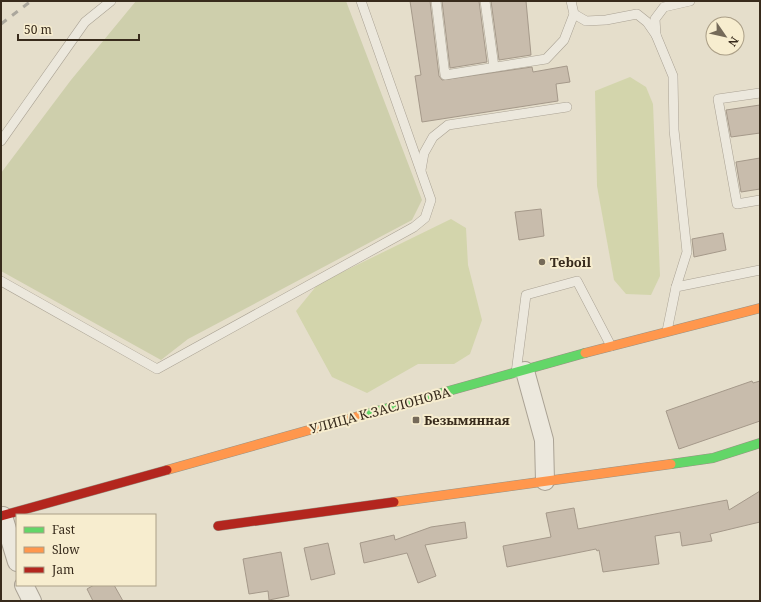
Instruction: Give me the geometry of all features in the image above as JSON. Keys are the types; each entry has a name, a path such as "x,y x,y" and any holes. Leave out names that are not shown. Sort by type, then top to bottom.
{"street":[{"name":"УЛИЦА К.ЗАСЛОНОВА","path":"2,516 363,414 667,331 760,308"},
{"path":"520,372 544,440 545,481"},
{"path":"218,526 713,458 760,443"},
{"path":"2,516 16,559"},
{"path":"24,586 32,601"}],"lane":[{"path":"1,141 84,22 110,1"},
{"path":"1,281 157,369 414,227 425,218 432,200 420,171 361,1"},
{"path":"436,1 445,75 546,60 564,40 574,14 571,1"},
{"path":"486,1 494,67"},
{"path":"656,35 656,19 664,7 690,1"},
{"path":"574,14 586,21 606,20 638,14 647,22 656,35 673,76 674,130 687,252 676,287 667,331"},
{"path":"760,93 718,99 737,204 760,200"},
{"path":"420,171 424,153 432,137 448,125 567,107"},
{"path":"676,287 760,270"},
{"path":"520,372 526,295 577,281 611,346"}],"green space":[{"path":"136,1 346,1 422,200 412,220 188,339 161,360 1,271 1,173 71,80"},
{"path":"630,77 646,87 653,104 660,276 651,295 626,294 614,280 597,186 595,91"},
{"path":"451,219 466,228 468,265 482,320 470,354 454,364 418,364 367,393 332,377 296,311 318,284"}],"building":[{"path":"410,1 430,1 439,76 442,80 532,67 533,72 567,66 570,82 556,84 558,101 422,122 415,76 421,75"},
{"path":"442,1 479,1 487,62 450,68"},
{"path":"491,1 526,1 531,55 499,60"},
{"path":"760,105 760,133 731,137 726,110"},
{"path":"760,158 760,189 741,192 736,162"},
{"path":"541,209 544,236 519,240 515,212"},
{"path":"723,233 726,250 694,257 692,239"},
{"path":"752,381 753,383 760,381 760,421 679,449 666,411"},
{"path":"760,491 760,522 710,534 712,541 682,546 680,532 655,536 659,564 603,572 599,550 597,551 596,549 507,567 503,546 551,537 546,513 574,508 578,529 727,500 729,510"},
{"path":"465,522 467,538 425,545 436,576 418,583 407,553 364,563 360,543 394,535 395,540 431,527"},
{"path":"328,543 335,574 311,580 304,548"},
{"path":"281,552 289,596 269,600 268,591 249,594 243,559"},
{"path":"92,586 115,586 123,601 93,601 87,589"}],"railway":[{"path":"1,24 31,1"}],"traffic: fast":[{"path":"359,416 585,353"},
{"path":"671,464 713,458 760,443"}],"traffic: slow":[{"path":"585,353 760,308"},
{"path":"167,470 359,416"},
{"path":"394,502 671,464"}],"traffic: jam":[{"path":"1,516 167,470"},
{"path":"218,526 394,502"}],"place":[{"name":"Teboil","path":"542,262"},
{"name":"Безымянная","path":"416,420"}]}
